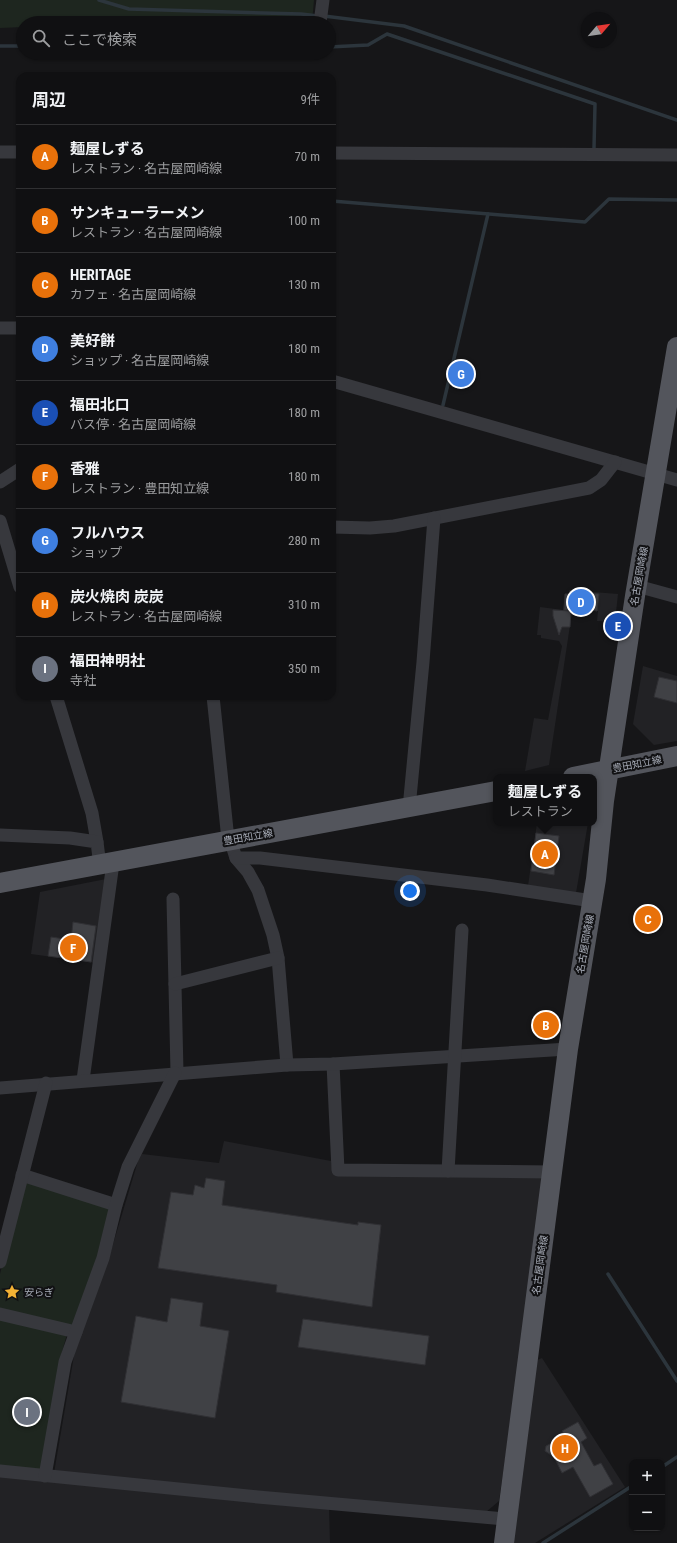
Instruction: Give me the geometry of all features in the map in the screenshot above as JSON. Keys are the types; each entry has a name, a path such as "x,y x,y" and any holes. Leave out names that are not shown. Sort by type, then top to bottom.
{"main road":[{"name":"名古屋岡崎線","path":"504,1543 505,1519 553,1172 568,1048 592,901 637,586 657,475 677,347"},
{"name":"豊田知立線","path":"588,774 677,756"},
{"name":"豊田知立線","path":"0,883 107,864 233,849 409,808 493,792"}],"street":[{"path":"321,16 323,0"},
{"path":"0,152 16,152"},
{"path":"336,153 677,155"},
{"path":"0,328 16,328"},
{"path":"336,382 677,480"},
{"path":"336,527 370,528 434,518 589,488 601,480 615,462"},
{"path":"0,482 16,472"},
{"path":"409,808 423,662 434,518"},
{"path":"0,521 16,574"},
{"path":"637,586 677,597"},
{"path":"57,700 92,813 96,842 107,864 83,1080"},
{"path":"214,700 233,849 258,890 267,911 278,958 287,1065"},
{"path":"0,835 70,838 96,842"},
{"path":"233,849 260,858 487,885 592,901"},
{"path":"45,1476 66,1362 103,1258 116,1205 128,1167 176,1072 173,899"},
{"path":"448,1171 462,930"},
{"path":"175,984 278,958"},
{"path":"0,1088 176,1072 287,1065 333,1064 568,1048"},
{"path":"333,1064 338,1170 553,1172"},
{"path":"0,1262 46,1083"},
{"path":"22,1175 116,1205"},
{"path":"0,1314 76,1332"},
{"path":"0,1471 505,1519"}],"shaded area":[{"path":"0,0 314,0 313,16 16,16 16,27 0,28"},
{"path":"569,590 618,594 615,622 597,621 598,611 586,610 585,613 572,612 549,765 525,771 534,718 548,720 562,646 559,641 541,638 541,635 537,635 540,607 563,610 565,594 569,594"},
{"path":"643,666 677,676 677,741 654,745 633,724"},
{"path":"537,826 587,826 576,893 528,886"},
{"path":"106,879 95,963 31,954 40,892"},
{"path":"224,1141 331,1161 333,1174 543,1175 533,1265 499,1501 486,1512 54,1473 75,1350 111,1251 138,1161 142,1154 219,1163"},
{"path":"24,1178 113,1206 75,1328 0,1308 0,1274"},
{"path":"0,1319 67,1334 60,1359 40,1470 0,1466"},
{"path":"542,1358 625,1487 535,1543 510,1543 535,1361"},
{"path":"0,1475 329,1507 330,1543 0,1543"}],"building":[{"path":"570,591 599,594 597,611 586,609 585,612 564,610 565,594 569,594"},
{"path":"553,610 571,611 570,627 562,627 559,635 553,616"},
{"path":"659,677 677,681 677,703 654,697"},
{"path":"536,833 559,836 554,875 531,871"},
{"path":"73,922 96,926 91,962 48,956 51,937 71,940"},
{"path":"206,1178 225,1181 222,1205 358,1225 358,1222 381,1225 372,1307 276,1292 277,1285 158,1268 171,1192 193,1195 195,1185 204,1188"},
{"path":"171,1298 203,1303 200,1326 229,1331 215,1418 121,1402 136,1316 167,1322"},
{"path":"303,1319 429,1336 425,1365 298,1347"},
{"path":"578,1422 587,1438 581,1442 594,1466 601,1463 613,1484 590,1497 573,1467 562,1473 554,1457 545,1451 546,1446 565,1436 562,1431"}],"waterway":[{"path":"99,0 129,9 301,14 318,16"},
{"path":"336,18 404,26 677,120"},
{"path":"336,47 368,45 387,34 595,104 594,148"},
{"path":"0,46 16,46"},
{"path":"336,201 585,222 609,199 677,200"},
{"path":"443,405 488,214"},
{"path":"608,1274 677,1381"},
{"path":"665,1465 677,1457"},
{"path":"543,1543 629,1488"}],"place":[{"name":"フルハウス","path":"461,374"},
{"name":"美好餅","path":"581,602"},
{"name":"福田北口","path":"618,626"},
{"name":"麺屋しずる","path":"545,854"},
{"name":"HERITAGE","path":"648,919"},
{"name":"香雅","path":"73,948"},
{"name":"サンキューラーメン","path":"546,1025"},
{"name":"安らぎ","path":"12,1292"},
{"name":"福田神明社","path":"27,1412"},
{"name":"炭火焼肉 炭炭","path":"565,1448"}]}
